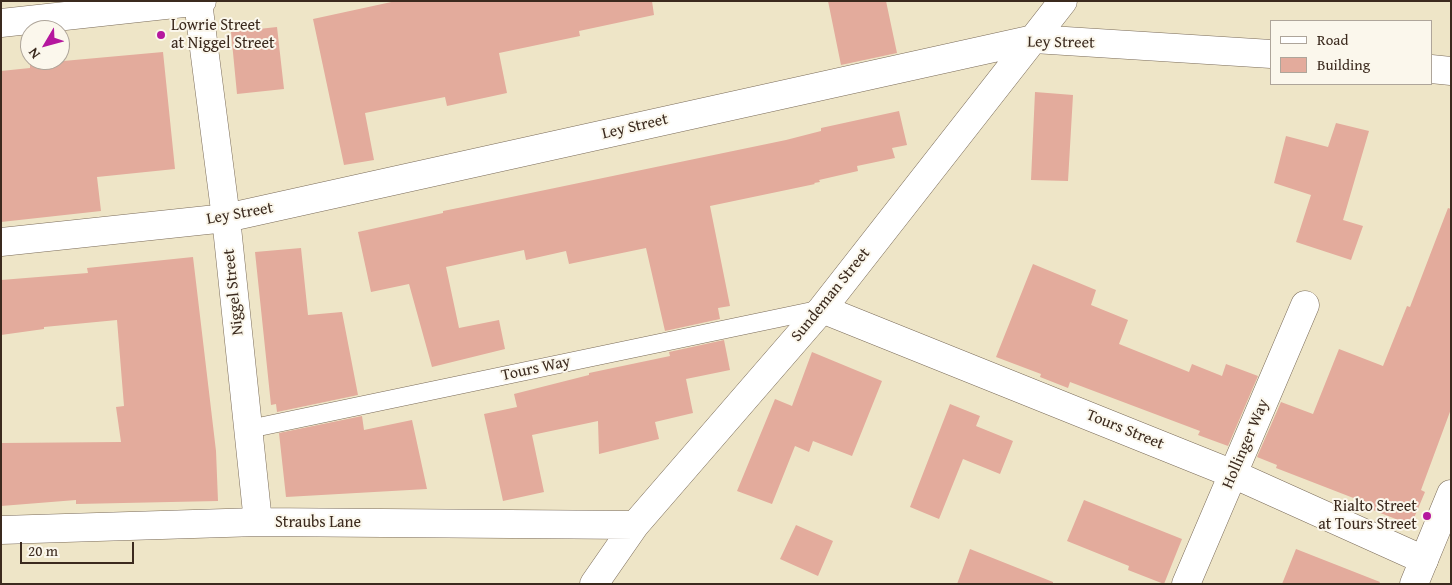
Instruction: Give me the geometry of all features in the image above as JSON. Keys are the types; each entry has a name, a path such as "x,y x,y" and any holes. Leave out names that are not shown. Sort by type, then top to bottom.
{"street":[{"name":"Sundeman Street","path":"594,584 635,525 822,309 1063,1"},
{"path":"1,23 200,2"},
{"name":"Niggel Street","path":"200,2 226,218 258,522"},
{"name":"Ley Street","path":"1,242 226,218 1034,39 1270,54"},
{"path":"1432,69 1451,71"},
{"name":"Hollinger Way","path":"1186,584 1305,305"},
{"name":"Tours Street","path":"822,309 1233,474 1419,572"},
{"path":"1419,572 1451,494"},
{"name":"Straubs Lane","path":"1,530 258,522 635,525"}],"lane":[{"name":"Tours Way","path":"249,429 822,309"}],"building":[{"path":"396,1 652,1 654,15 579,31 580,36 499,53 507,93 447,106 445,97 365,113 374,160 344,165 313,19"},
{"path":"828,1 886,1 897,53 841,65"},
{"path":"277,27 284,89 237,94 231,32"},
{"path":"163,52 175,169 97,177 101,211 1,222 1,71 20,69 70,70 70,60"},
{"path":"1035,92 1073,95 1068,181 1031,180"},
{"path":"899,111 907,145 892,148 895,158 857,166 858,171 819,180 820,182 815,184 710,206 730,306 718,308 720,319 665,331 646,248 569,264 566,251 526,260 524,250 446,267 459,328 499,320 505,349 432,367 409,284 371,292 358,232 443,213 443,211 786,140 821,131 821,128"},
{"path":"1336,123 1369,131 1343,220 1363,226 1351,260 1296,242 1311,195 1274,183 1286,136 1328,147"},
{"path":"1448,208 1451,209 1451,409 1421,490 1425,492 1411,525 1355,503 1356,499 1276,468 1277,465 1257,457 1281,402 1313,414 1339,349 1383,366 1407,306 1410,307"},
{"path":"301,248 308,315 342,312 358,395 277,412 276,404 271,405 255,252"},
{"path":"193,257 216,451 218,501 76,504 76,500 1,506 1,443 121,442 116,407 124,406 117,320 44,327 44,329 1,335 1,280 88,273 87,268"},
{"path":"1033,264 1096,290 1091,305 1128,320 1119,344 1189,372 1192,364 1222,376 1226,364 1258,376 1228,446 1198,435 1200,431 1070,382 1068,388 1040,377 1041,374 996,357"},
{"path":"724,340 730,370 686,379 693,413 655,422 659,439 599,454 598,421 532,435 544,492 503,501 484,414 517,407 514,394 589,375 589,373 670,356 669,352"},
{"path":"812,352 882,381 852,456 813,441 809,452 795,446 772,504 737,491 775,399 792,406"},
{"path":"950,404 980,416 976,426 1013,441 1000,474 963,459 939,519 910,507"},
{"path":"362,416 364,430 412,420 427,489 286,497 279,433"},
{"path":"1084,500 1182,539 1164,584 1128,570 1129,566 1067,541"},
{"path":"796,525 833,541 818,576 780,559"},
{"path":"970,549 1053,582 1053,584 957,584"},
{"path":"1296,549 1380,582 1379,584 1282,584"}],"place":[{"name":"Lowrie Street at Niggel Street","path":"161,35"},
{"name":"Rialto Street at Tours Street","path":"1427,516"}]}
